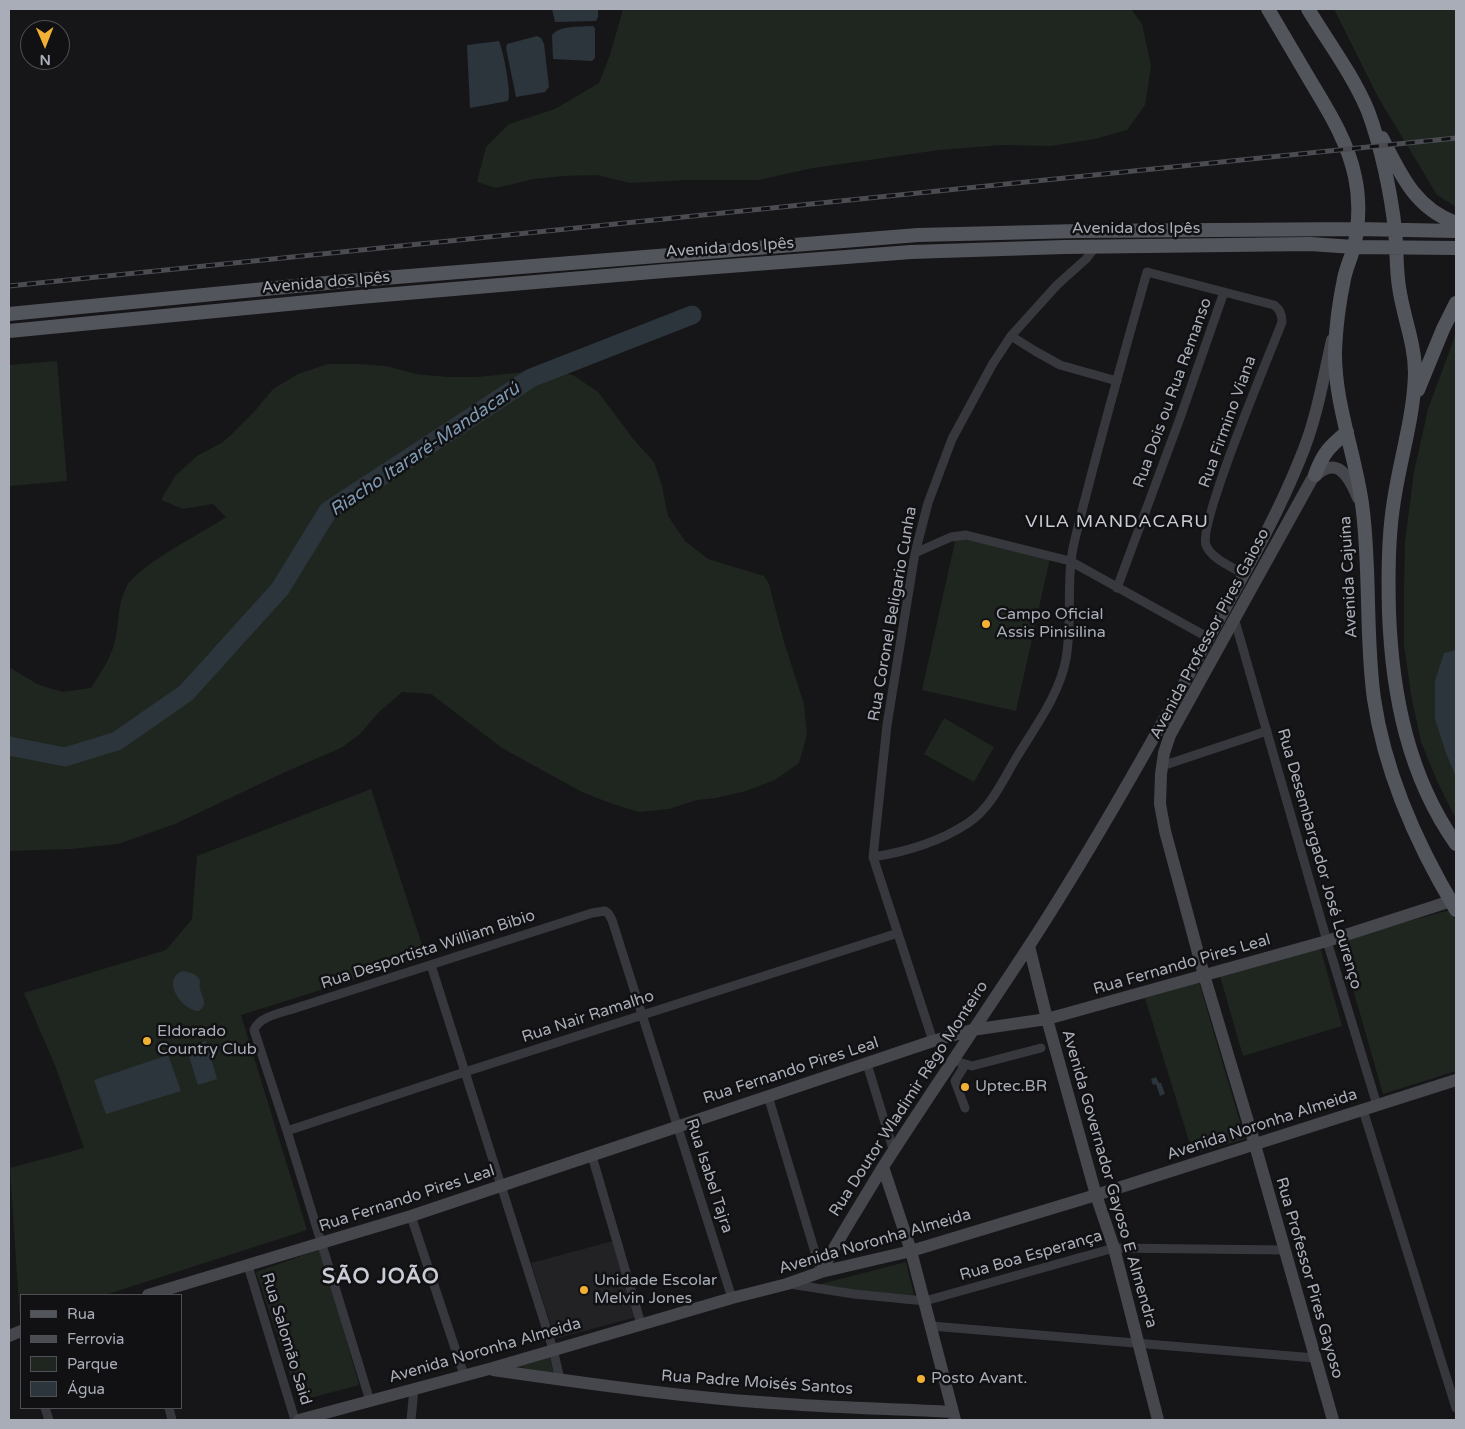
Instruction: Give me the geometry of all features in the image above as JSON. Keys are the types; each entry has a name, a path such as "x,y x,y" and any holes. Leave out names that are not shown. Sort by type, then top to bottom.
{"main road":[{"name":"Avenida Cajuína","path":"1268,9 1340,133 1355,177 1359,211 1354,247 1344,278 1337,318 1335,372 1357,471 1362,507 1367,559 1370,654 1374,698 1380,733 1417,839 1453,906"},
{"path":"1308,9 1352,80 1412,193 1436,214 1456,223"},
{"path":"1368,111 1381,158 1395,230 1399,288 1414,356 1413,402"},
{"name":"Avenida dos Ipês","path":"9,314 362,280 696,252 972,232 1357,229 1456,231"},
{"path":"1354,247 1395,230"},
{"name":"Avenida dos Ipês","path":"9,331 360,297 911,252 1096,246 1310,244 1354,247 1456,248"},
{"path":"696,252 694,260 698,268"},
{"path":"663,255 667,264 664,271"},
{"path":"400,277 398,287 402,294"},
{"path":"360,297 368,292 369,287 362,280"},
{"path":"1456,303 1443,329 1413,402 1399,469 1390,532 1388,588 1390,641 1400,715 1408,743 1424,785 1442,822 1456,844"},
{"path":"1252,569 1301,458 1311,430 1337,318"},
{"path":"1315,475 1326,451 1347,432"},
{"path":"1315,475 1330,467 1343,471 1350,480 1362,507"},
{"name":"Avenida Professor Pires Gaioso","path":"1256,1145 1204,975 1165,831 1160,804 1162,766 1170,734 1235,621 1252,569 1315,475"},
{"name":"Rua Doutor Wladimir Rêgo Monteiro","path":"821,1272 893,1149 1029,946 1083,861 1209,638 1252,569"},
{"name":"Rua Fernando Pires Leal","path":"151,1294 321,1244 502,1187 677,1126 933,1041 972,1030 1047,1020 1453,906"},
{"name":"Avenida Governador Gayoso E Almendra","path":"1029,946 1047,1020 1096,1195 1114,1248 1158,1420"},
{"name":"Avenida Noronha Almeida","path":"297,1420 489,1369 553,1349 787,1284 821,1272 911,1251 1256,1145 1456,1080"},
{"name":"Rua Professor Pires Gayoso","path":"1256,1145 1332,1420"},
{"path":"883,1167 911,1251 954,1416"},
{"name":"Rua Padre Moisés Santos","path":"489,1369 660,1392 786,1404 954,1416"}],"street":[{"name":"Rua Coronel Beligario Cunha","path":"873,857 887,725 916,553 928,504 952,439 983,380 1012,336 1057,285 1086,259 1096,246"},
{"path":"933,1041 873,857 896,852 948,834 968,824 979,815 989,803 1046,710 1062,675 1065,660 1070,620 1070,561 1097,450 1147,272 1224,292"},
{"name":"Rua Firmino Viana","path":"1224,292 1274,305 1280,312 1282,322 1226,469 1205,536 1207,548 1213,555 1252,569"},
{"name":"Rua Dois ou Rua Remanso","path":"1117,588 1224,292"},
{"path":"1012,336 1060,364 1116,381"},
{"path":"916,553 951,537 966,535 1070,561 1209,638"},
{"name":"Rua Desembargador José Lourenço","path":"1235,621 1327,941 1377,1106"},
{"path":"1162,766 1267,731"},
{"name":"Rua Desportista William Bibio","path":"287,1131 254,1030 255,1026 266,1019 409,971 602,911 608,913 612,920"},
{"name":"Rua Isabel Tajra","path":"612,920 732,1298"},
{"name":"Rua Nair Ramalho","path":"287,1131 898,933"},
{"path":"431,965 553,1349 560,1379"},
{"path":"952,1060 972,1066 1041,1048"},
{"path":"867,1064 893,1149"},
{"path":"965,1065 956,1081 965,1108"},
{"path":"768,1096 821,1272"},
{"path":"1363,1110 1456,1408"},
{"path":"287,1131 370,1401"},
{"path":"592,1156 641,1324"},
{"path":"411,1216 464,1375"},
{"name":"Rua Boa Esperança","path":"787,1284 854,1294 924,1301 1114,1248 1284,1250"},
{"name":"Rua Salomão Said","path":"248,1266 297,1420"},
{"path":"931,1326 1314,1358"},
{"path":"411,1420 414,1389"}],"shaded area":[{"name":"Unidade Escolar Melvin Jones","path":"613,1241 636,1317 555,1339 531,1263"}],"green space":[{"path":"623,9 1131,9 1142,24 1151,66 1145,105 1127,130 1095,139 1051,146 1002,145 939,150 813,168 758,180 687,180 630,183 597,175 534,179 496,188 477,182 486,147 509,124 555,109 599,83 610,55"},
{"path":"1334,9 1456,9 1456,207 1437,195 1378,97"},
{"path":"1456,333 1456,819 1437,781 1421,742 1411,694 1404,645 1404,588 1405,542 1414,472 1428,409"},
{"path":"57,361 67,481 9,486 9,365"},
{"path":"328,364 386,366 416,374 447,377 477,377 544,370 573,375 598,392 634,440 654,462 662,486 668,516 685,541 708,559 764,576 769,584 784,642 804,704 807,735 799,763 775,780 746,791 697,800 669,809 639,812 582,792 502,748 431,694 402,692 379,712 360,734 341,748 175,824 118,844 71,849 9,851 9,667 37,684 62,692 91,688 112,650 121,600 126,588 133,579 156,560 226,517 213,504 183,509 161,500 175,476 197,456 223,442 254,412 273,389 298,374"},
{"name":"Campo Oficial Assis Pinisilina","path":"956,537 1050,558 1016,711 922,690"},
{"path":"944,718 994,747 974,782 924,754"},
{"name":"Eldorado Country Club","path":"371,789 426,957 241,1015 307,1230 108,1294 20,1294 20,1321 10,1168 84,1148 56,1068 24,993 166,950 192,919 197,856"},
{"path":"1450,910 1456,921 1456,1071 1383,1094 1339,940"},
{"path":"1320,947 1342,1026 1243,1056 1220,976"},
{"path":"1199,982 1245,1139 1193,1154 1145,998"},
{"path":"321,1249 359,1385 299,1401 256,1272"},
{"path":"906,1262 914,1295 809,1287"},
{"path":"549,1354 556,1375 511,1365"}],"water":[{"path":"552,9 598,9 598,17 596,21 555,22"},
{"path":"593,26 595,28 595,58 592,61 553,59 552,35 560,30 571,27"},
{"path":"537,36 541,38 544,44 549,87 545,92 516,97 506,48 507,44"},
{"path":"499,41 508,81 508,101 470,108 467,45"},
{"path":"1456,650 1456,777 1435,719 1435,681 1444,653"},
{"path":"183,971 195,975 200,981 204,1005 199,1011 192,1010 186,1006 180,1000 173,987 176,975"},
{"path":"206,1041 217,1079 198,1085 186,1047"},
{"path":"168,1055 181,1091 106,1114 94,1080"},
{"path":"1156,1077 1159,1083 1161,1083 1165,1094 1160,1096 1156,1084 1153,1085 1151,1079"}],"waterway":[{"name":"Riacho Itararé-Mandacarú","path":"9,746 65,757 117,741 186,693 280,589 328,511 531,378 692,315"}],"railway":[{"path":"9,286 1456,138"}],"place":[{"name":"Campo Oficial Assis Pinisilina","path":"986,624"},
{"name":"Eldorado Country Club","path":"147,1041"},
{"name":"Uptec.BR","path":"965,1087"},
{"name":"Unidade Escolar Melvin Jones","path":"584,1290"},
{"name":"Posto Avant.","path":"921,1379"}],"district":[{"name":"VILA MANDACARU","path":"1117,522"},
{"name":"SÃO JOÃO","path":"381,1277"}]}
